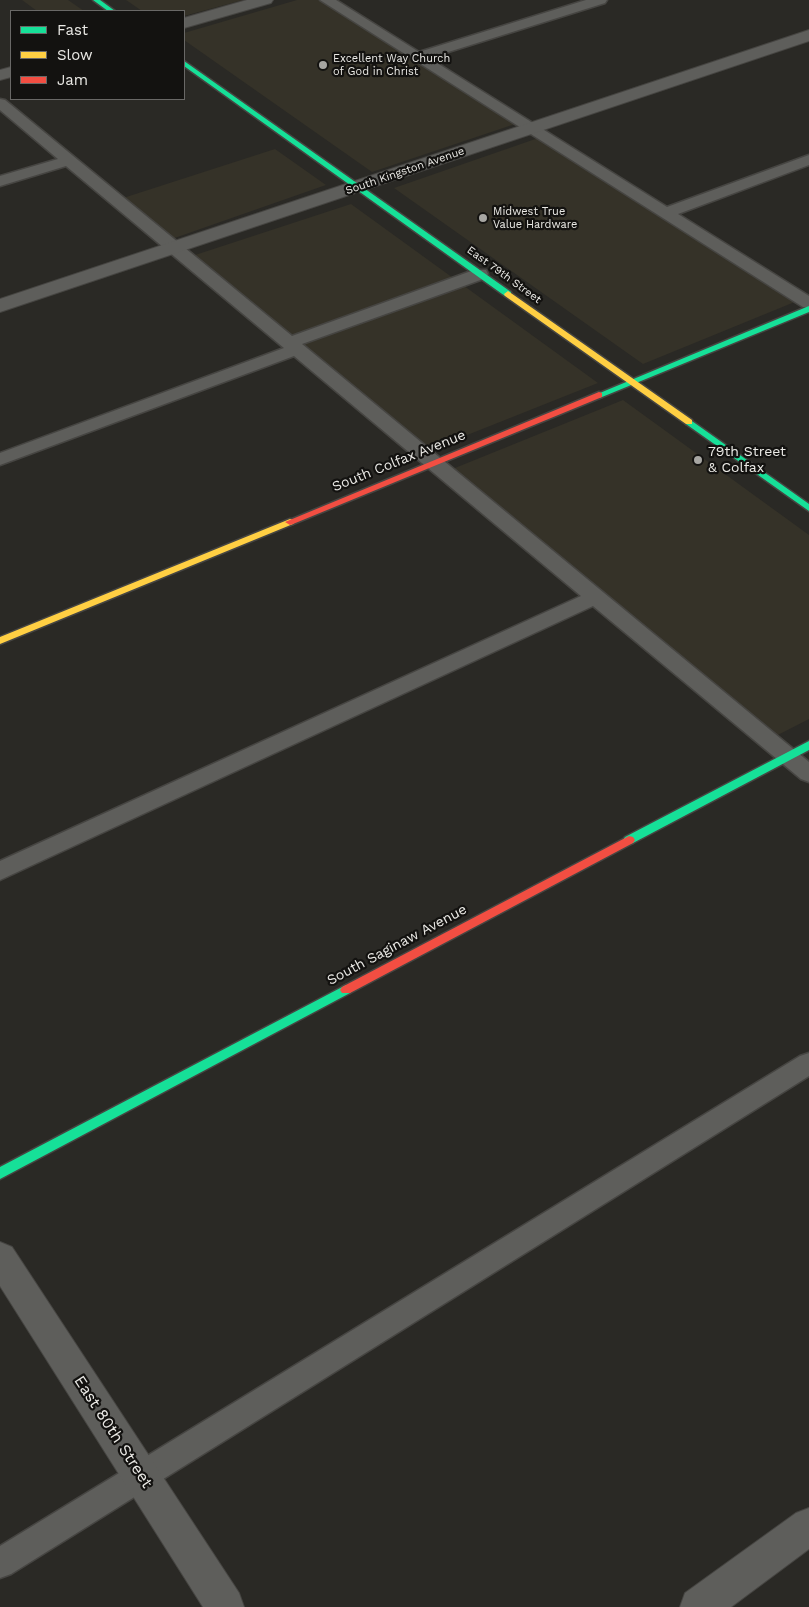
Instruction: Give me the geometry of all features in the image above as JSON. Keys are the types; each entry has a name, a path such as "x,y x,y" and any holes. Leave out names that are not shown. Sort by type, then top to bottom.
{"street":[{"path":"96,0 111,10"},
{"path":"185,23 266,0"},
{"name":"South Kingston Avenue","path":"0,306 809,35"},
{"name":"East 79th Street","path":"185,64 809,508"},
{"name":"South Colfax Avenue","path":"0,640 809,309"},
{"name":"South Saginaw Avenue","path":"0,1173 809,745"},
{"name":"East 80th Street","path":"0,1257 225,1607"},
{"path":"699,1607 809,1526"}],"lane":[{"path":"327,0 809,303"},
{"path":"417,57 600,0"},
{"path":"0,103 809,774"},
{"path":"0,181 69,160"},
{"path":"666,213 809,160"},
{"path":"0,459 480,274"},
{"path":"0,871 595,597"},
{"path":"0,1563 809,1063"}],"shaded area":[{"path":"22,0 68,0 83,10 36,10"},
{"path":"126,0 243,0 185,16 185,10 141,10"},
{"path":"297,0 327,0 521,122 372,172 185,41 185,33"},
{"path":"544,136 802,299 643,364 394,188"},
{"path":"275,149 326,185 166,241 117,200"},
{"path":"351,204 598,383 422,453 186,258"},
{"path":"623,400 809,535 809,719 768,740 445,472"}],"traffic: fast":[{"path":"96,0 111,10"},
{"path":"185,64 508,294"},
{"path":"599,395 809,309"},
{"path":"689,422 809,508"},
{"path":"629,840 809,745"},
{"path":"0,1173 346,990"}],"traffic: slow":[{"path":"508,294 689,422"},
{"path":"0,641 290,522"}],"traffic: jam":[{"path":"290,522 599,395"},
{"path":"346,990 629,840"}],"place":[{"name":"Excellent Way Church of God in Christ","path":"323,65"},
{"name":"Midwest True Value Hardware","path":"483,218"},
{"name":"79th Street & Colfax","path":"698,460"}]}
